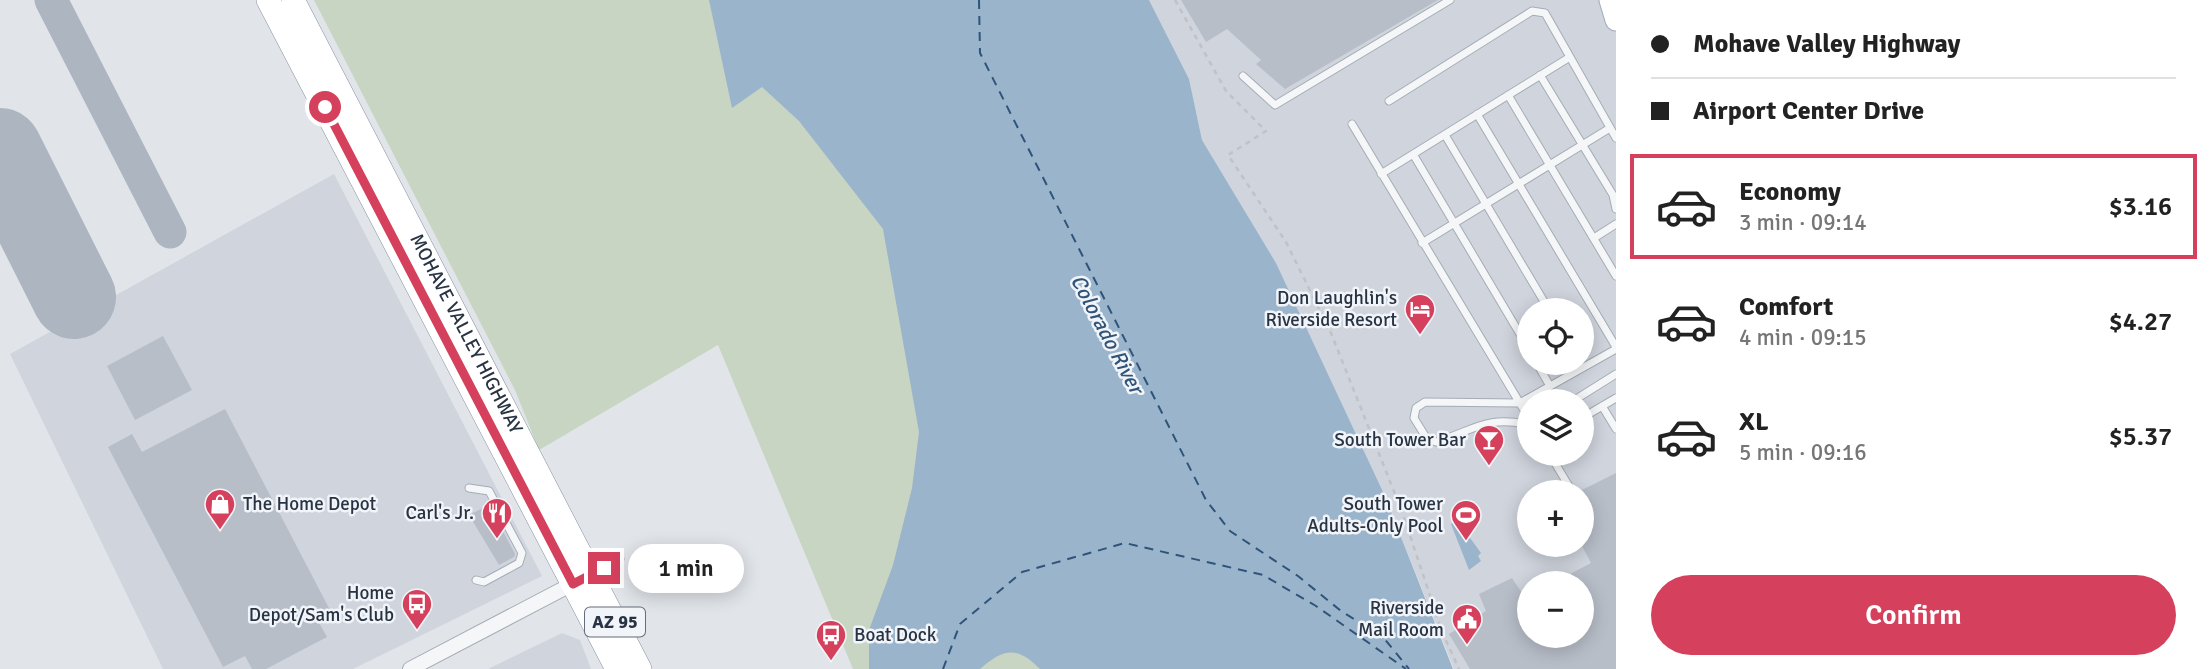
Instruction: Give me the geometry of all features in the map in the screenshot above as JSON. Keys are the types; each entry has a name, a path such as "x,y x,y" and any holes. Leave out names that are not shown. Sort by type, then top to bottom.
{"highway":[{"name":"MOHAVE VALLEY HIGHWAY","path":"268,0 581,580 640,669"},
{"name":"MOHAVE VALLEY HIGHWAY","path":"293,0 581,580 617,669"}],"main road":[{"path":"1610,0 1616,20"}],"street":[{"path":"410,669 581,580"}],"lane":[{"path":"1242,76 1275,105 1450,0"},
{"path":"1390,101 1532,11 1545,13 1616,138"},
{"path":"1381,174 1570,57"},
{"path":"1540,75 1615,194 1616,209"},
{"path":"1508,95 1616,276"},
{"path":"1477,114 1616,348 1594,359"},
{"path":"1352,124 1517,398"},
{"path":"1422,243 1610,128"},
{"path":"1445,135 1542,298"},
{"path":"1413,154 1517,329"},
{"path":"1594,239 1616,224"},
{"path":"1592,389 1616,374"},
{"path":"1544,375 1550,386"},
{"path":"1545,389 1566,375"},
{"path":"1594,411 1616,398"},
{"path":"1517,403 1425,402 1416,408 1414,418 1427,439 1436,442 1479,423 1517,421"},
{"path":"1602,406 1616,429"},
{"path":"469,488 488,491 522,553 519,563 484,582 476,580"},
{"path":"581,580 620,559"}],"path":[{"path":"1175,0 1226,91 1266,131 1228,155 1286,242 1331,333 1401,509 1443,634 1459,669"}],"shaded area":[{"name":"Don Laughlin's Riverside Resort","path":"1149,0 1616,0 1616,669 1454,669 1384,494 1276,263 1202,140 1189,79"},
{"path":"334,174 542,576 353,669 163,669 10,354"},
{"path":"562,633 580,640 591,669 488,669"}],"green space":[{"path":"314,0 794,0 1138,669 853,669 718,345 539,450 515,390"}],"water":[{"name":"Colorado River","path":"709,0 1149,0 1189,79 1202,140 1276,263 1384,494 1453,669 1040,669 1024,656 1010,652 996,657 980,669 869,669 869,630 893,565 912,488 919,432 883,229 799,121 762,87 732,108"},
{"name":"South Tower Adults-Only Pool","path":"1460,517 1468,528 1465,531 1481,553 1478,556 1481,561 1469,570 1451,524"}],"building":[{"path":"1181,0 1438,0 1285,89 1256,64 1261,60 1227,29 1206,42"},
{"path":"163,336 192,390 135,420 107,366"},
{"name":"The Home Depot","path":"225,409 330,610 316,617 327,637 266,669 252,669 245,656 223,667 108,447 132,434 142,452"},
{"path":"1616,473 1616,669 1470,669 1449,634 1486,611 1479,594 1512,578 1517,586 1517,648 1594,648 1594,571 1576,571 1591,563 1588,557 1594,557 1594,484"},
{"name":"Carl's Jr.","path":"489,505 515,554 499,565 469,515"}],"ferry route":[{"path":"979,0 980,53 1206,500 1230,531 1298,576 1341,611 1383,637 1409,669"},
{"path":"943,669 960,624 1022,572 1125,543 1263,575 1316,606 1406,669"}],"taxiway":[{"path":"51,0 170,232"}],"runway":[{"path":"0,150 74,297"}],"place":[{"name":"Don Laughlin's Riverside Resort","path":"1420,336"},
{"name":"South Tower Bar","path":"1489,467"},
{"name":"The Home Depot","path":"220,531"},
{"name":"Carl's Jr.","path":"497,540"},
{"name":"South Tower Adults-Only Pool","path":"1466,542"},
{"name":"Home Depot/Sam's Club","path":"417,631"},
{"name":"Riverside Mail Room","path":"1467,646"},
{"name":"Boat Dock","path":"831,662"}],"route":[{"path":"325,107 573,584 604,568"}]}
